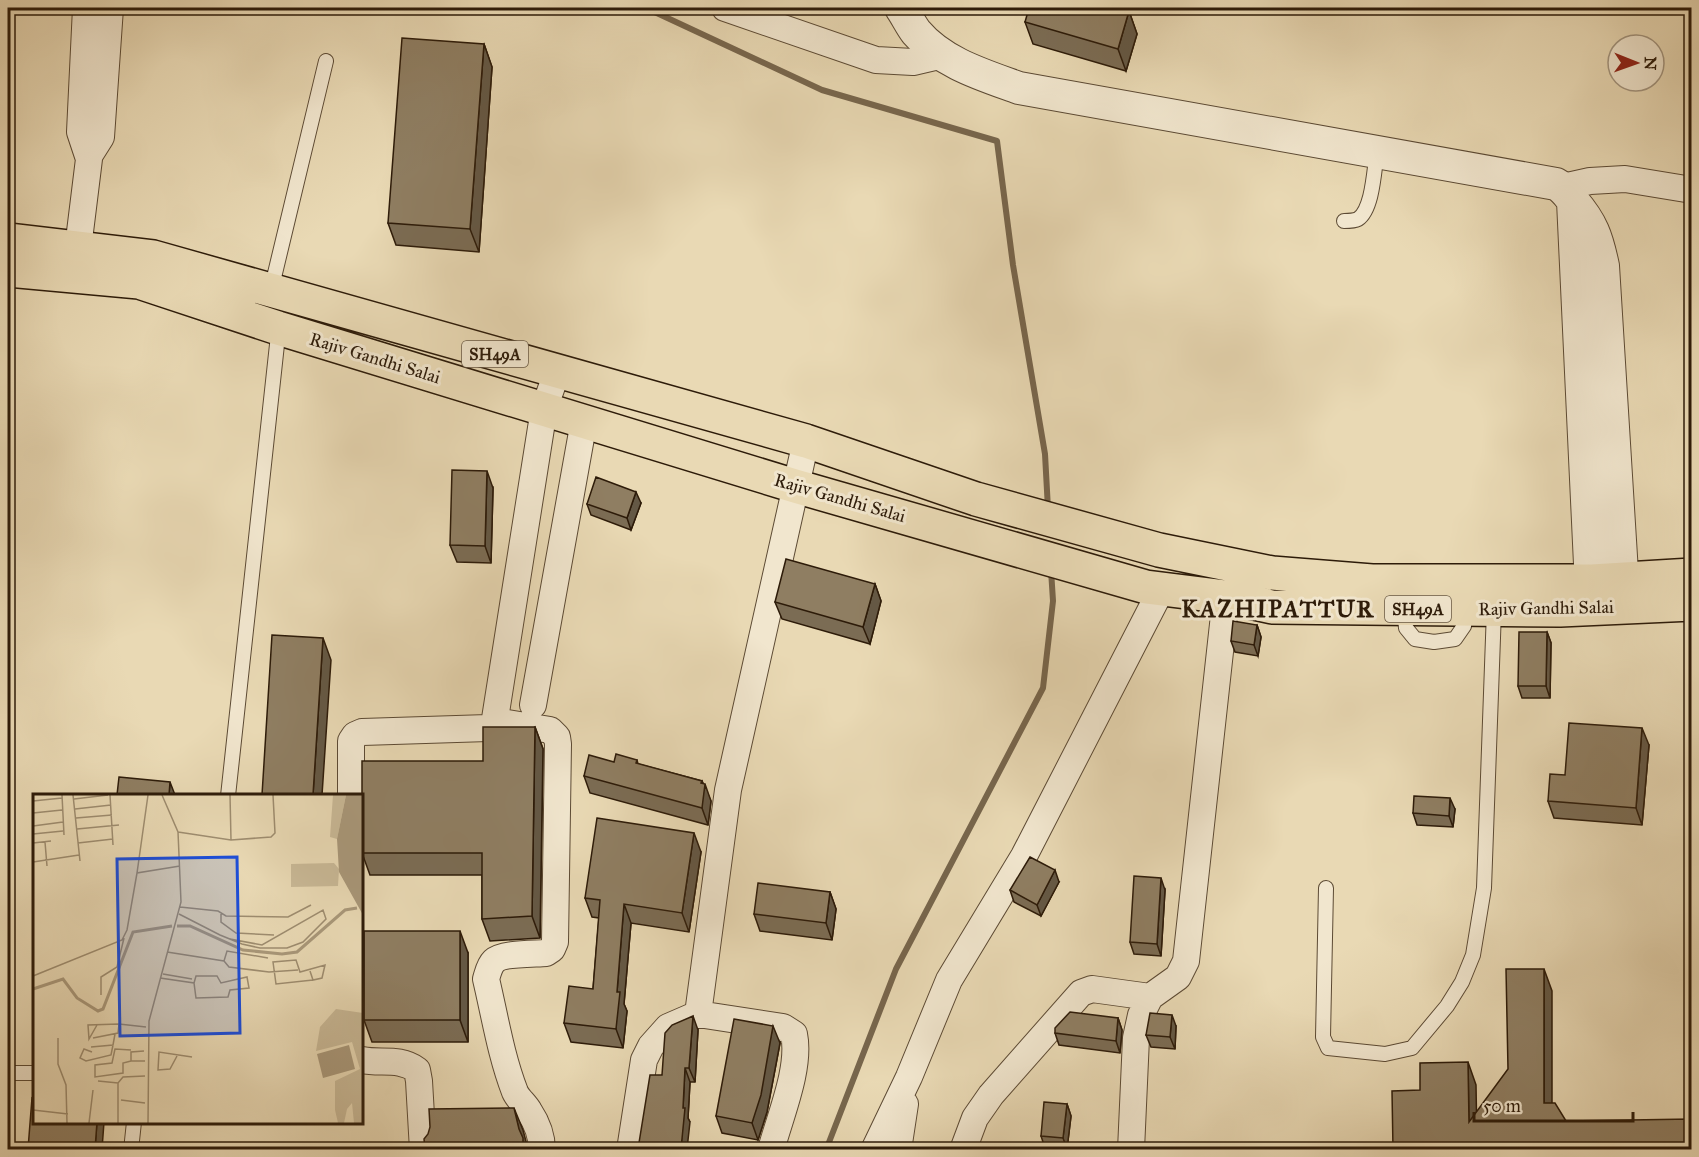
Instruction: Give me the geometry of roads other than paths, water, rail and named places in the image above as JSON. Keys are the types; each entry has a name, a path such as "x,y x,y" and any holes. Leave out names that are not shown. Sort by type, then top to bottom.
{"main road":[{"name":"Rajiv Gandhi Salai","path":"8,240 153,257 544,409 795,486 1154,589 1226,597 1272,607 1480,609 1608,594 1692,575"},
{"name":"Rajiv Gandhi Salai","path":"8,270 139,282 279,307 557,372 806,441 976,499 1159,550 1272,573 1608,594 1692,604"}],"street":[{"path":"86,8 80,132 89,156"},
{"path":"78,248 89,156 101,137 110,8"},
{"path":"725,8 876,60 913,62 943,56"},
{"path":"901,8 916,32 943,56 977,74 1019,88 1556,184 1568,194 1608,594"},
{"path":"1568,194 1590,181 1625,179 1692,190"},
{"path":"351,794 351,741 362,732 492,727 495,720 544,409 557,372"},
{"path":"533,705 584,421"},
{"path":"698,1014 728,790 806,441"},
{"path":"874,1149 909,1077 949,980 1024,856 1154,589"},
{"path":"1131,1149 1136,1038 1141,1015 1150,997 1178,977 1186,961 1226,597"},
{"path":"495,720 550,730 557,737 558,744 555,942 552,949 546,953 494,960 486,979 505,1061 516,1095 537,1126 542,1140 542,1149"},
{"path":"963,1149 975,1118 991,1095 1081,993 1092,990 1150,997"},
{"path":"630,1149 644,1060 651,1046 668,1027 698,1014 783,1027 794,1034 796,1044 792,1076 771,1149"},
{"path":"363,1060 399,1061 417,1070 423,1149"},
{"path":"898,1149 909,1077"}],"lane":[{"path":"228,794 279,307 326,61"},
{"path":"1344,221 1356,220 1364,212 1370,196 1377,152"},
{"path":"1326,888 1323,1037 1328,1048 1384,1054 1412,1048 1447,1006 1462,982 1473,955 1484,888 1480,609"},
{"path":"8,1072 33,1074"},
{"path":"130,1149 134,1124"}],"waterway":[{"path":"646,8 822,90 997,141 1013,265 1045,454 1048,509"},
{"path":"826,1150 896,969 1043,688 1053,601 1051,570"}],"district":[{"name":"KAZHIPATTUR","path":"1278,609"}]}
